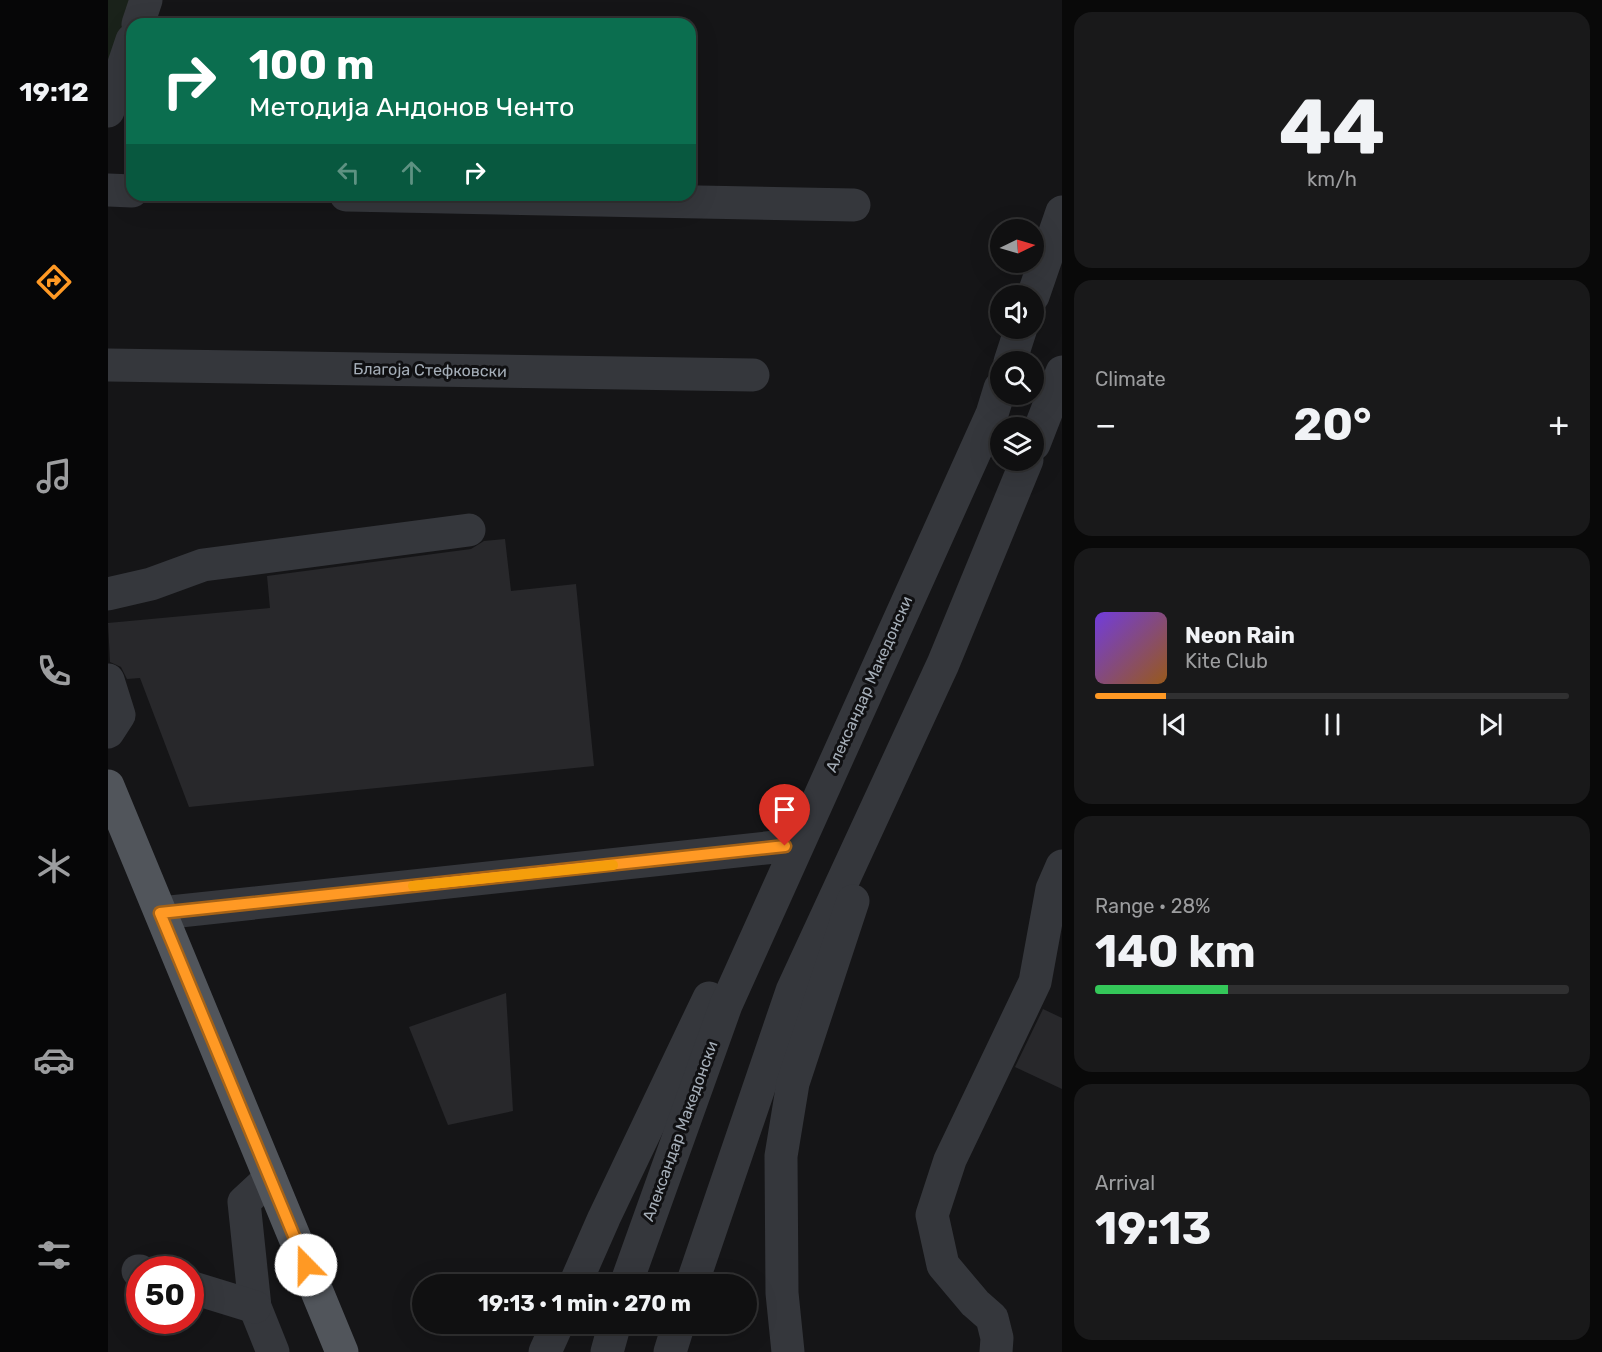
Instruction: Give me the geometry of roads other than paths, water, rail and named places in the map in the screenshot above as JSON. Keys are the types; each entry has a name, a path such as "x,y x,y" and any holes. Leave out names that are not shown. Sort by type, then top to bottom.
{"main road":[{"path":"110,794 342,1352"}],"street":[{"path":"140,18 146,0"},
{"path":"108,111 126,58"},
{"path":"108,190 126,191"},
{"path":"651,201 854,205"},
{"path":"1037,285 1062,212"},
{"name":"Благоја Стефковски","path":"108,365 753,375"},
{"path":"1044,418 1062,372"},
{"name":"Александар Македонски","path":"629,1274 726,1005 995,405"},
{"path":"788,1352 782,1293 781,1156 793,1083 872,843 1022,471"},
{"path":"108,594 151,584 203,565 469,530"},
{"path":"580,1274 695,1025 883,654"},
{"path":"695,1274 792,991 943,664"},
{"path":"108,680 119,715 108,732"},
{"path":"160,913 785,846"},
{"path":"996,1352 997,1338 992,1318 975,1303 943,1265 932,1215 950,1160 1035,982 1052,889 1062,866"},
{"path":"270,1178 244,1202 255,1307 273,1352"},
{"path":"204,1291 255,1307"},
{"path":"545,1352 553,1334"},
{"path":"607,1352 612,1334"},
{"path":"670,1352 676,1334"}]}
